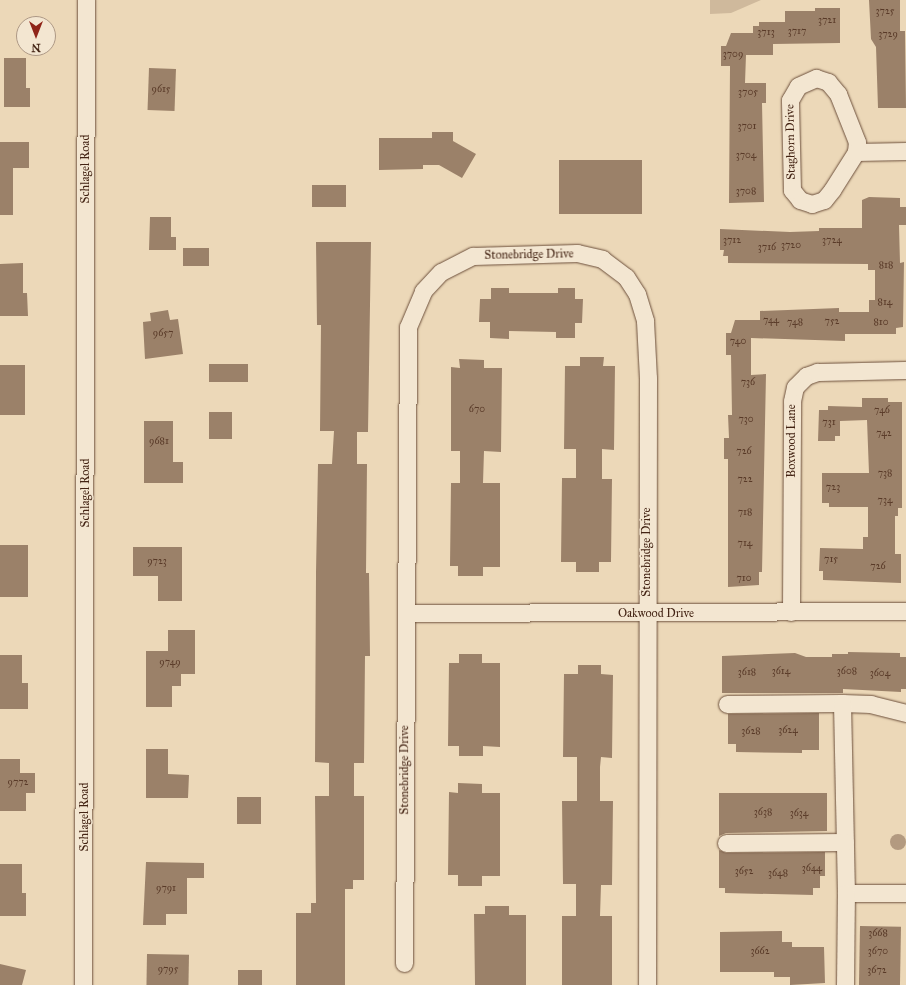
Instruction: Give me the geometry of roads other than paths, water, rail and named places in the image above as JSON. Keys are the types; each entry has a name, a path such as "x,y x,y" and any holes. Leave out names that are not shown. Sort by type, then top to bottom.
{"street":[{"name":"Schlagel Road","path":"83,985 86,0"},
{"name":"Staghorn Drive","path":"816,78 833,86 856,133 856,152 824,200 812,204 795,196 791,169 790,100 798,86 816,78"},
{"path":"856,152 906,151"},
{"name":"Stonebridge Drive","path":"404,963 408,327 423,291 441,272 473,256 577,253 602,259 626,277 637,294 645,321 648,378 647,985"},
{"name":"Boxwood Lane","path":"791,612 792,401 795,387 806,376 818,372 906,370"},
{"name":"Oakwood Drive","path":"406,613 647,614 906,611"},
{"path":"842,703 846,893 846,985"},
{"path":"727,704 871,704 906,713"},
{"path":"726,843 845,842"},
{"path":"846,893 906,893"}]}
